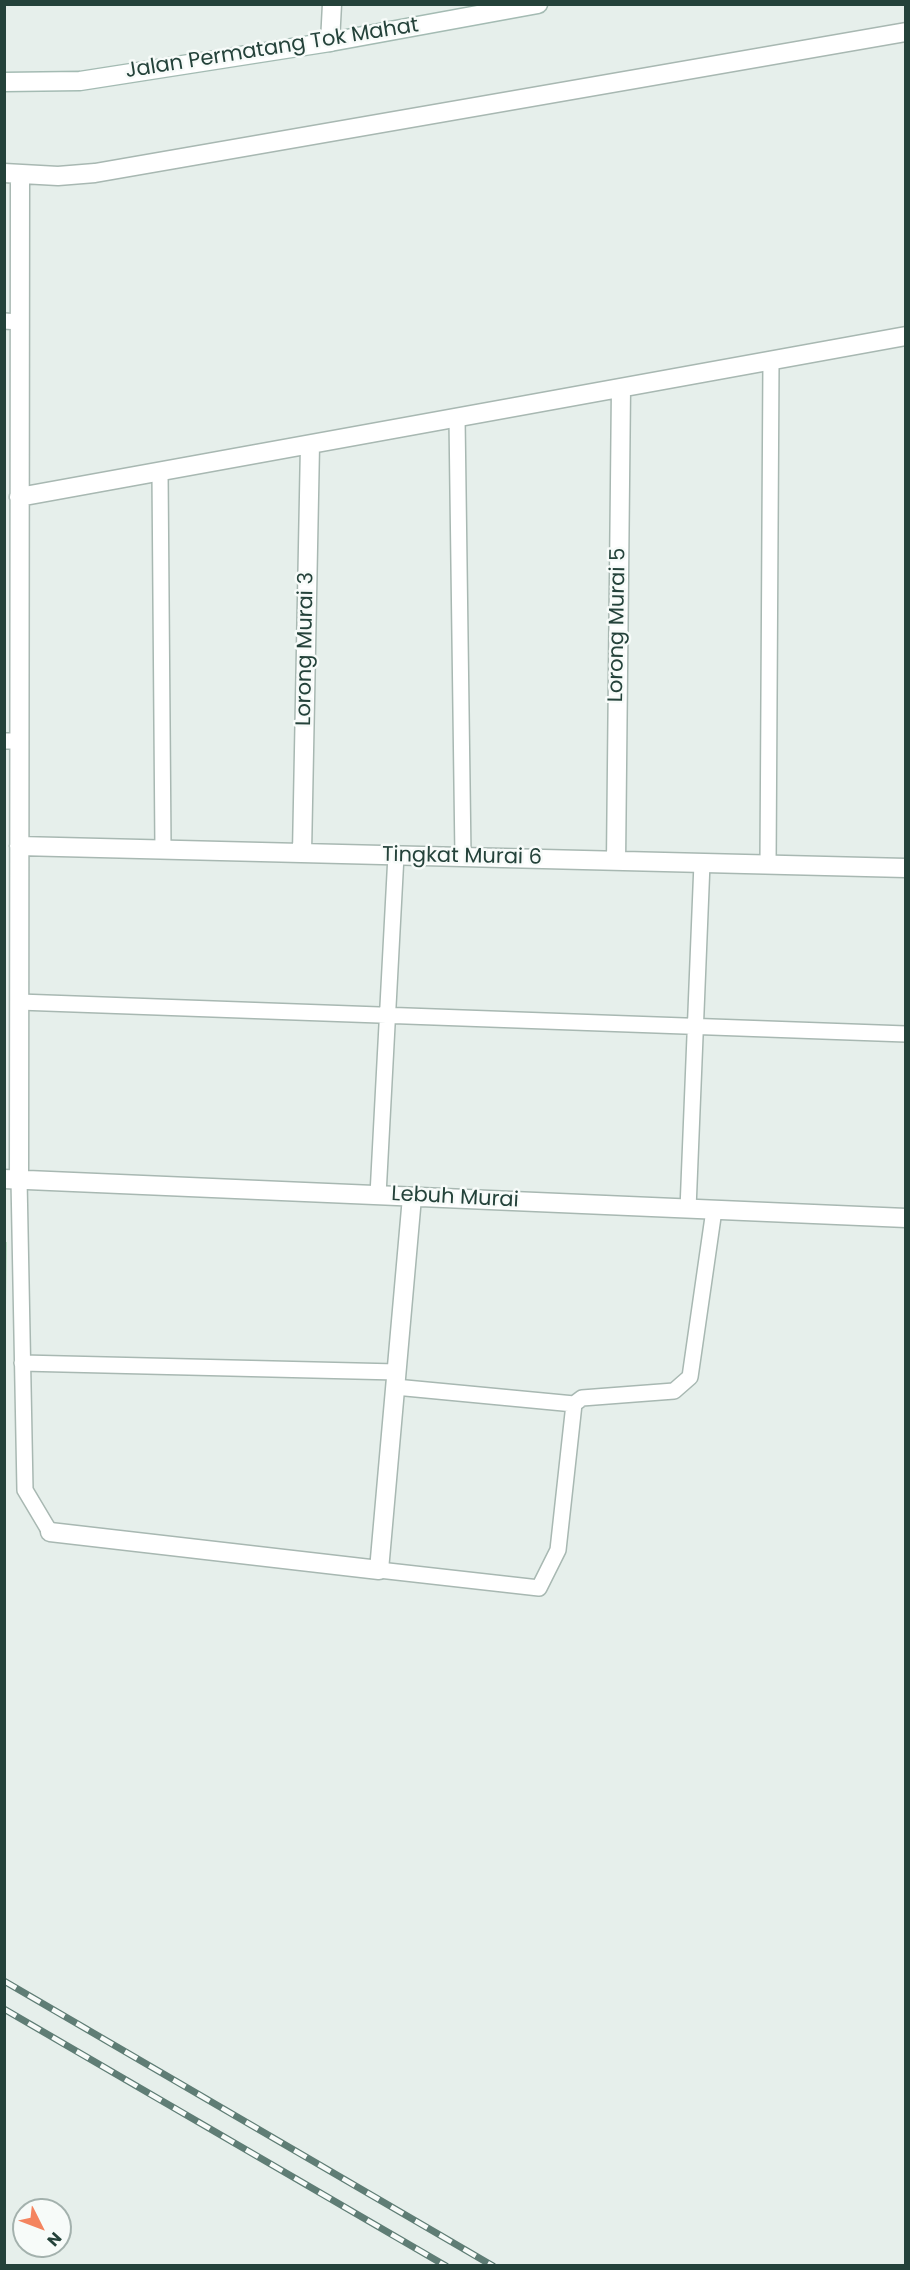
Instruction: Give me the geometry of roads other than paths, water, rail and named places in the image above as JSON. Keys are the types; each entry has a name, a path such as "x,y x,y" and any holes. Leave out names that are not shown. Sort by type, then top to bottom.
{"street":[{"path":"330,42 332,4"},
{"name":"Jalan Permatang Tok Mahat","path":"4,82 80,81 330,42 538,4"},
{"path":"12,1179 19,1002 19,846 12,741 20,497 12,321 12,174 58,176 95,174 906,32"},
{"path":"20,497 906,336"},
{"name":"Lorong Murai 5","path":"616,861 621,388"},
{"name":"Lorong Murai 3","path":"302,853 310,445"},
{"name":"Tingkat Murai 6","path":"19,846 906,868"},
{"name":"Lebuh Murai","path":"12,1179 906,1218"},
{"path":"50,1532 380,1570 412,1197"}],"lane":[{"path":"768,865 771,361"},
{"path":"457,418 463,857"},
{"path":"160,472 163,849"},
{"path":"378,1195 396,855"},
{"path":"688,1209 702,863"},
{"path":"19,1002 906,1034"},
{"path":"12,1179 25,1490 50,1532"},
{"path":"21,1363 396,1379 574,1404 582,1398 674,1391 690,1377 714,1210"},
{"path":"380,1570 539,1588 558,1550 574,1404"}],"railway":[{"path":"4,1981 493,2266"},
{"path":"4,2009 446,2266"}]}
